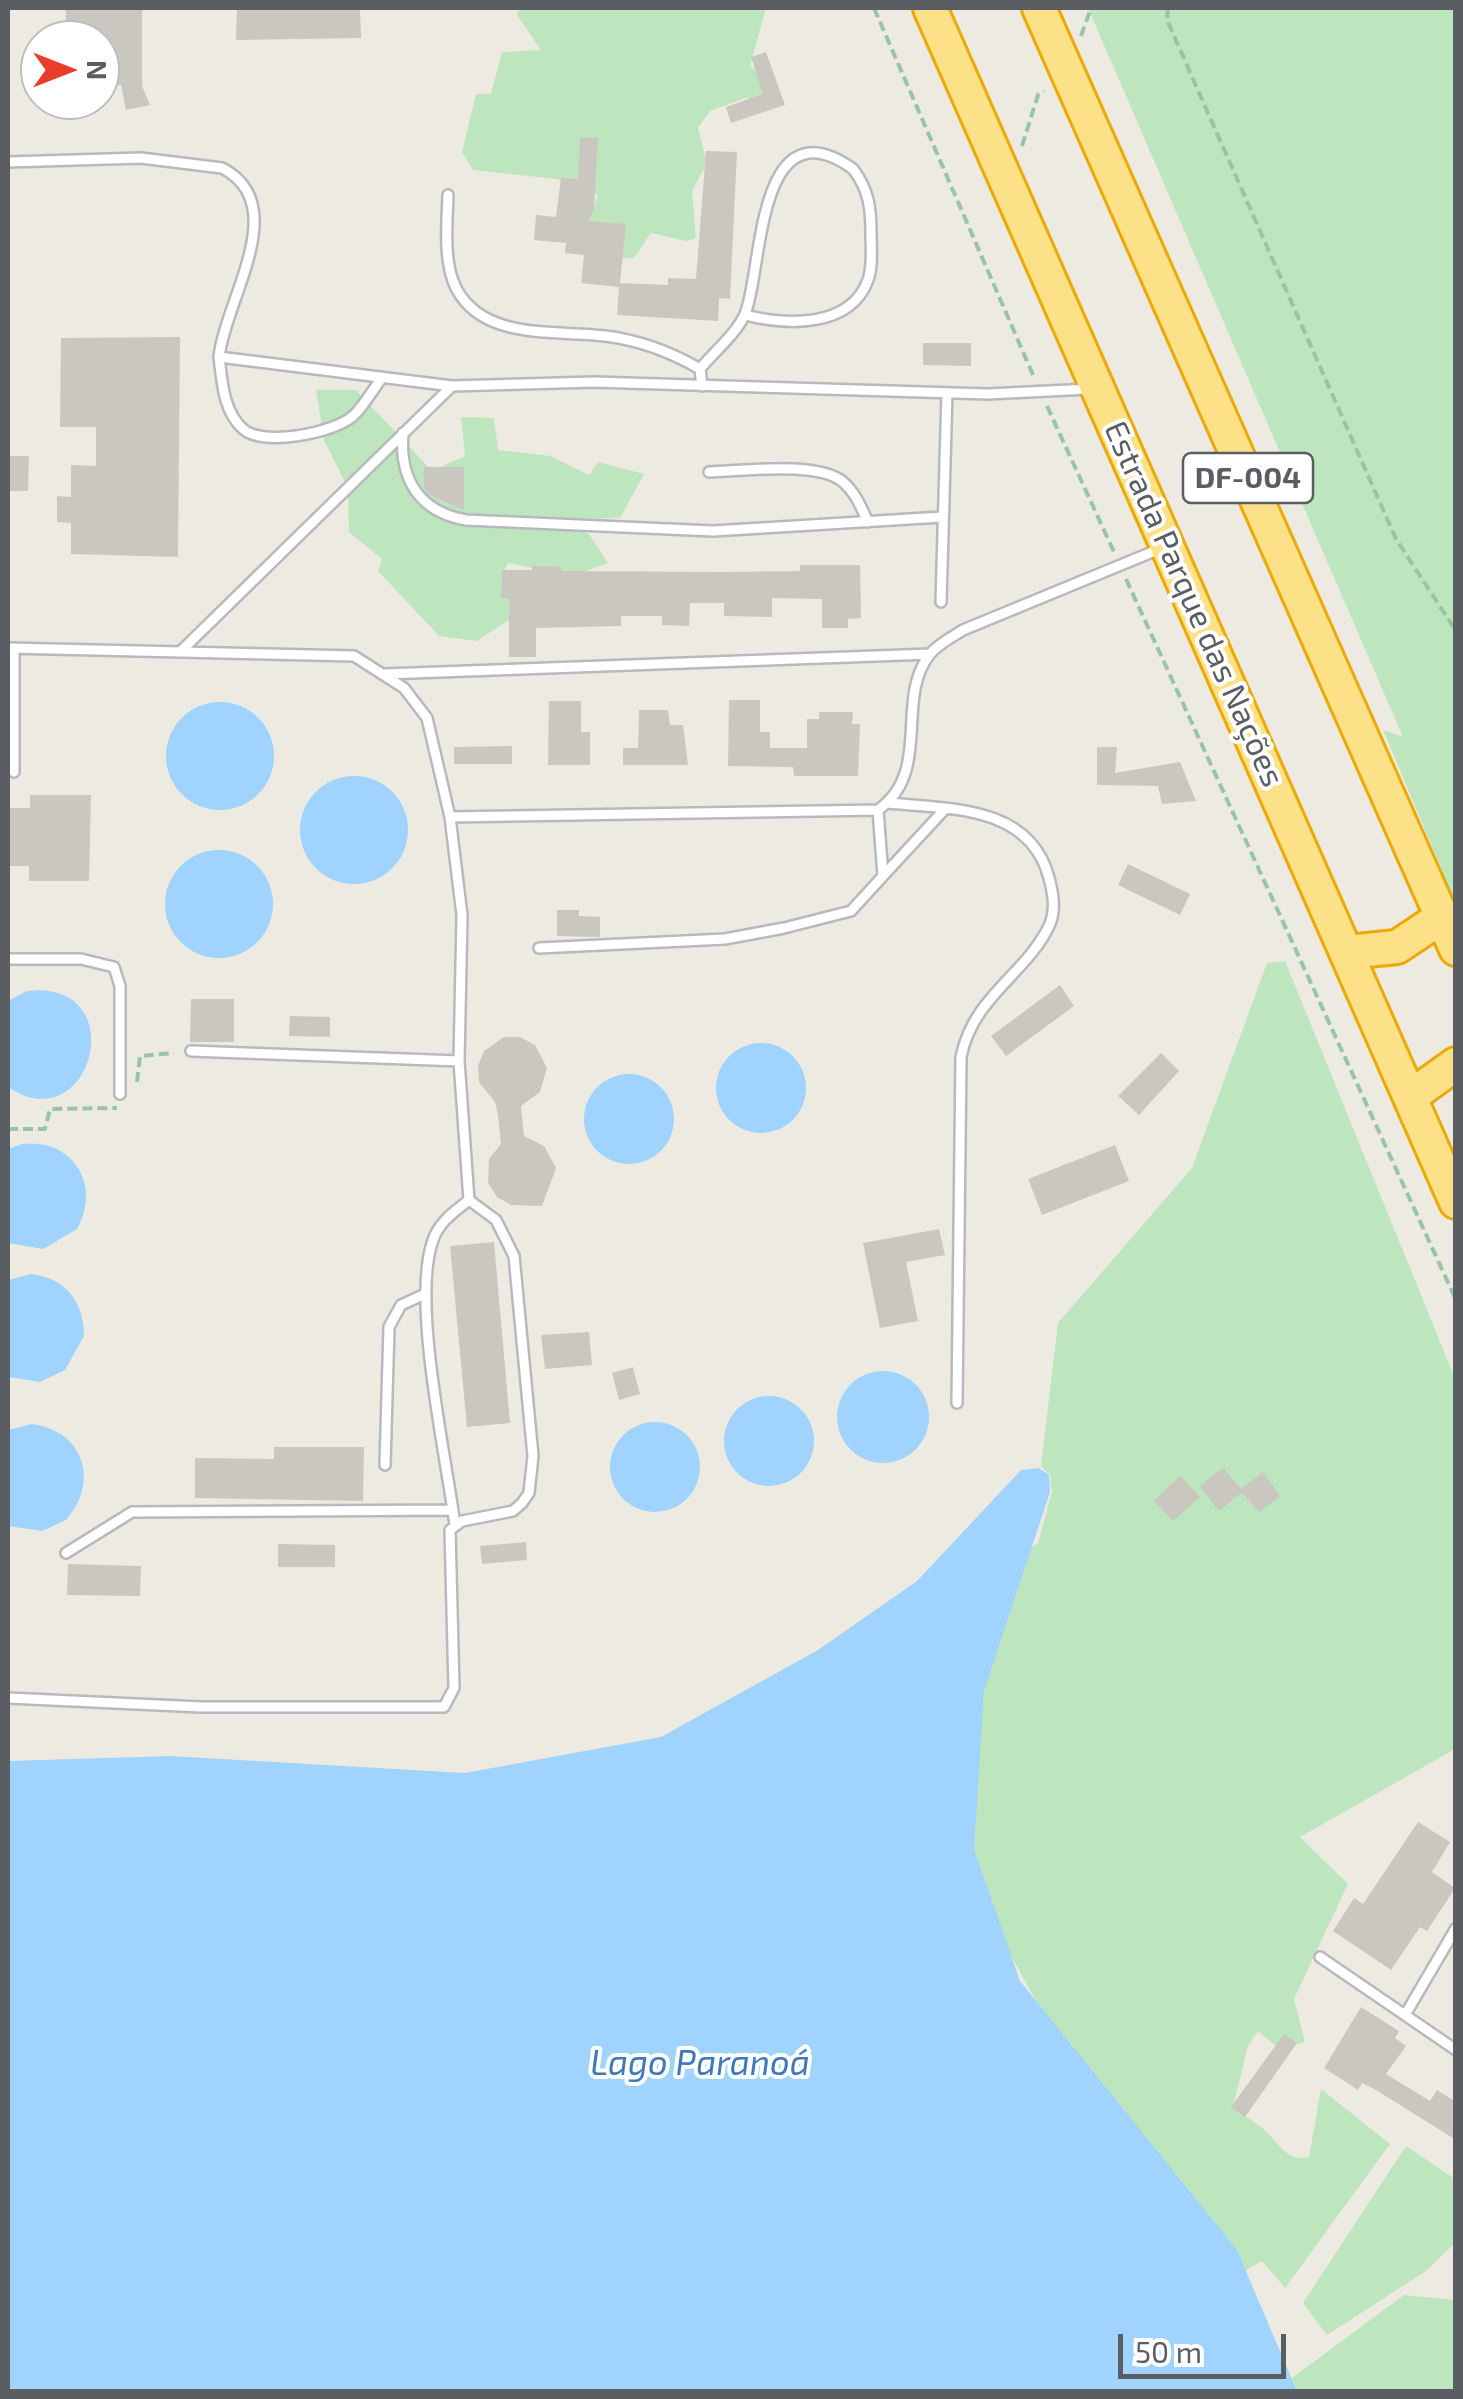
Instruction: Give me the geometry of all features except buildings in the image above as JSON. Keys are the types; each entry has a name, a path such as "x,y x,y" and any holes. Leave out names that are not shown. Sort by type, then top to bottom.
{"highway":[{"name":"Estrada Parque das Nações","path":"930,8 1456,1202"},
{"name":"DF-004","path":"1039,8 1456,949"},
{"path":"1347,952 1397,947 1442,917"},
{"path":"1410,1097 1456,1064"}],"lane":[{"path":"702,386 700,369 745,315 763,210 784,169 794,160 816,155 853,169 871,208 871,266 858,297 845,308 814,320 774,322 745,315"},
{"path":"8,162 140,158 222,168 234,174 251,195 254,237 223,328 219,357 228,407 238,424 256,436 301,435 348,420 381,379"},
{"path":"448,195 447,241 456,287 486,316 522,330 634,342 700,369"},
{"path":"219,357 452,386 702,386 947,394 1097,388"},
{"path":"181,651 452,386"},
{"path":"941,602 947,394"},
{"path":"403,433 402,450 422,502 432,512 466,520 714,531 942,518"},
{"path":"709,472 820,471 840,478 854,494 868,522"},
{"path":"450,817 878,810 888,803 908,767 918,678 930,654 963,630 1169,545"},
{"path":"14,772 11,648 354,656 404,688 427,718 450,817 462,915 460,1061 469,1200 496,1220 514,1256 533,1456 529,1493 522,1504 513,1511 455,1524"},
{"path":"385,674 930,654"},
{"path":"888,803 982,813 1022,834 1046,866 1054,897 1050,924 986,1001 968,1031 961,1057 957,1403"},
{"path":"539,948 725,939 851,911 945,809"},
{"path":"878,810 883,876"},
{"path":"8,958 81,959 114,968 120,986 120,1094"},
{"path":"192,1051 460,1061"},
{"path":"8,1698 220,1708 444,1708 454,1688 449,1537 455,1524 425,1294 433,1240 447,1217 469,1200"},
{"path":"385,1465 389,1326 401,1305 425,1294"},
{"path":"66,1554 132,1512 453,1510"},
{"path":"1405,2015 1456,1928"},
{"path":"1320,1956 1456,2050"}],"path":[{"path":"874,8 1115,555"},
{"path":"1168,8 1167,20 1396,539 1456,631"},
{"path":"1124,573 1456,1300"}],"green space":[{"path":"519,8 766,8 750,66 777,86 752,108 748,97 710,111 698,128 707,163 692,191 696,238 686,241 651,233 634,258 599,258 584,232 598,195 557,179 473,170 462,152 476,94 491,94 502,52 541,50 517,15"},
{"path":"1088,8 1455,8 1455,901 1383,730 1403,737"},
{"path":"316,390 356,390 432,471 465,456 461,417 494,418 498,450 550,456 589,475 598,462 644,474 620,518 559,519 589,534 608,563 571,576 508,563 501,577 519,613 477,641 439,636 378,571 382,559 349,532 348,488 324,440"},
{"path":"1285,961 1456,1381 1455,1749 1300,1837 1348,1884 1294,1999 1305,2042 1280,2049 1258,2031 1248,2046 1233,2107 1288,2154 1309,2157 1321,2089 1390,2144 1285,2288 1262,2261 1221,2285 1039,2006 1010,1954 594,1805 1038,1543 1052,1492 1050,1475 1041,1466 1058,1323 1192,1168 1267,963"},
{"path":"1406,2146 1455,2179 1455,2243 1426,2271 1327,2335 1303,2303"},
{"path":"1404,2295 1455,2300 1455,2391 1297,2391 1292,2378"}],"water":[{"path":"220,702 241,706 258,718 270,735 274,756 270,777 258,794 241,806 220,810 199,806 182,794 170,777 166,756 170,735 182,718 199,706"},
{"path":"354,776 375,780 392,792 404,809 408,830 404,851 392,868 375,880 354,884 333,880 316,868 304,851 300,830 304,809 316,792 333,780"},
{"path":"219,850 240,854 257,866 269,883 273,904 269,925 257,942 240,954 219,958 198,954 181,942 169,925 165,904 169,883 181,866 198,854"},
{"path":"27,991 61,994 81,1009 91,1031 90,1056 79,1079 62,1094 37,1099 8,1087 8,1001"},
{"path":"752,1043 770,1043 786,1050 799,1063 806,1088 799,1113 786,1126 770,1133 752,1133 736,1126 723,1113 716,1097 716,1079 723,1063 736,1050"},
{"path":"620,1074 638,1074 654,1081 667,1094 674,1119 667,1144 654,1157 638,1164 620,1164 604,1157 591,1144 584,1128 584,1110 591,1094 604,1081"},
{"path":"22,1144 56,1149 78,1168 84,1181 84,1212 77,1229 43,1249 8,1243 8,1149"},
{"path":"31,1274 54,1281 71,1294 81,1313 84,1336 65,1370 40,1382 8,1377 8,1280"},
{"path":"883,1371 900,1375 915,1385 925,1400 929,1417 925,1434 915,1449 900,1459 883,1463 866,1459 851,1449 841,1434 837,1417 841,1400 851,1385 866,1375"},
{"path":"760,1396 778,1396 794,1403 807,1416 814,1441 807,1466 794,1479 778,1486 760,1486 744,1479 731,1466 724,1450 724,1432 731,1416 744,1403"},
{"path":"646,1422 664,1422 680,1429 693,1442 700,1467 693,1492 680,1505 664,1512 646,1512 630,1505 617,1492 610,1476 610,1458 617,1442 630,1429"},
{"path":"32,1424 50,1429 75,1447 84,1475 76,1505 66,1520 42,1531 8,1526 8,1430"},
{"name":"Lago Paranoá","path":"1039,1468 1049,1475 1050,1492 984,1691 974,1849 1020,1981 1237,2250 1297,2391 8,2391 8,1761 170,1756 465,1773 661,1737 818,1650 917,1581 1021,1470"}]}
